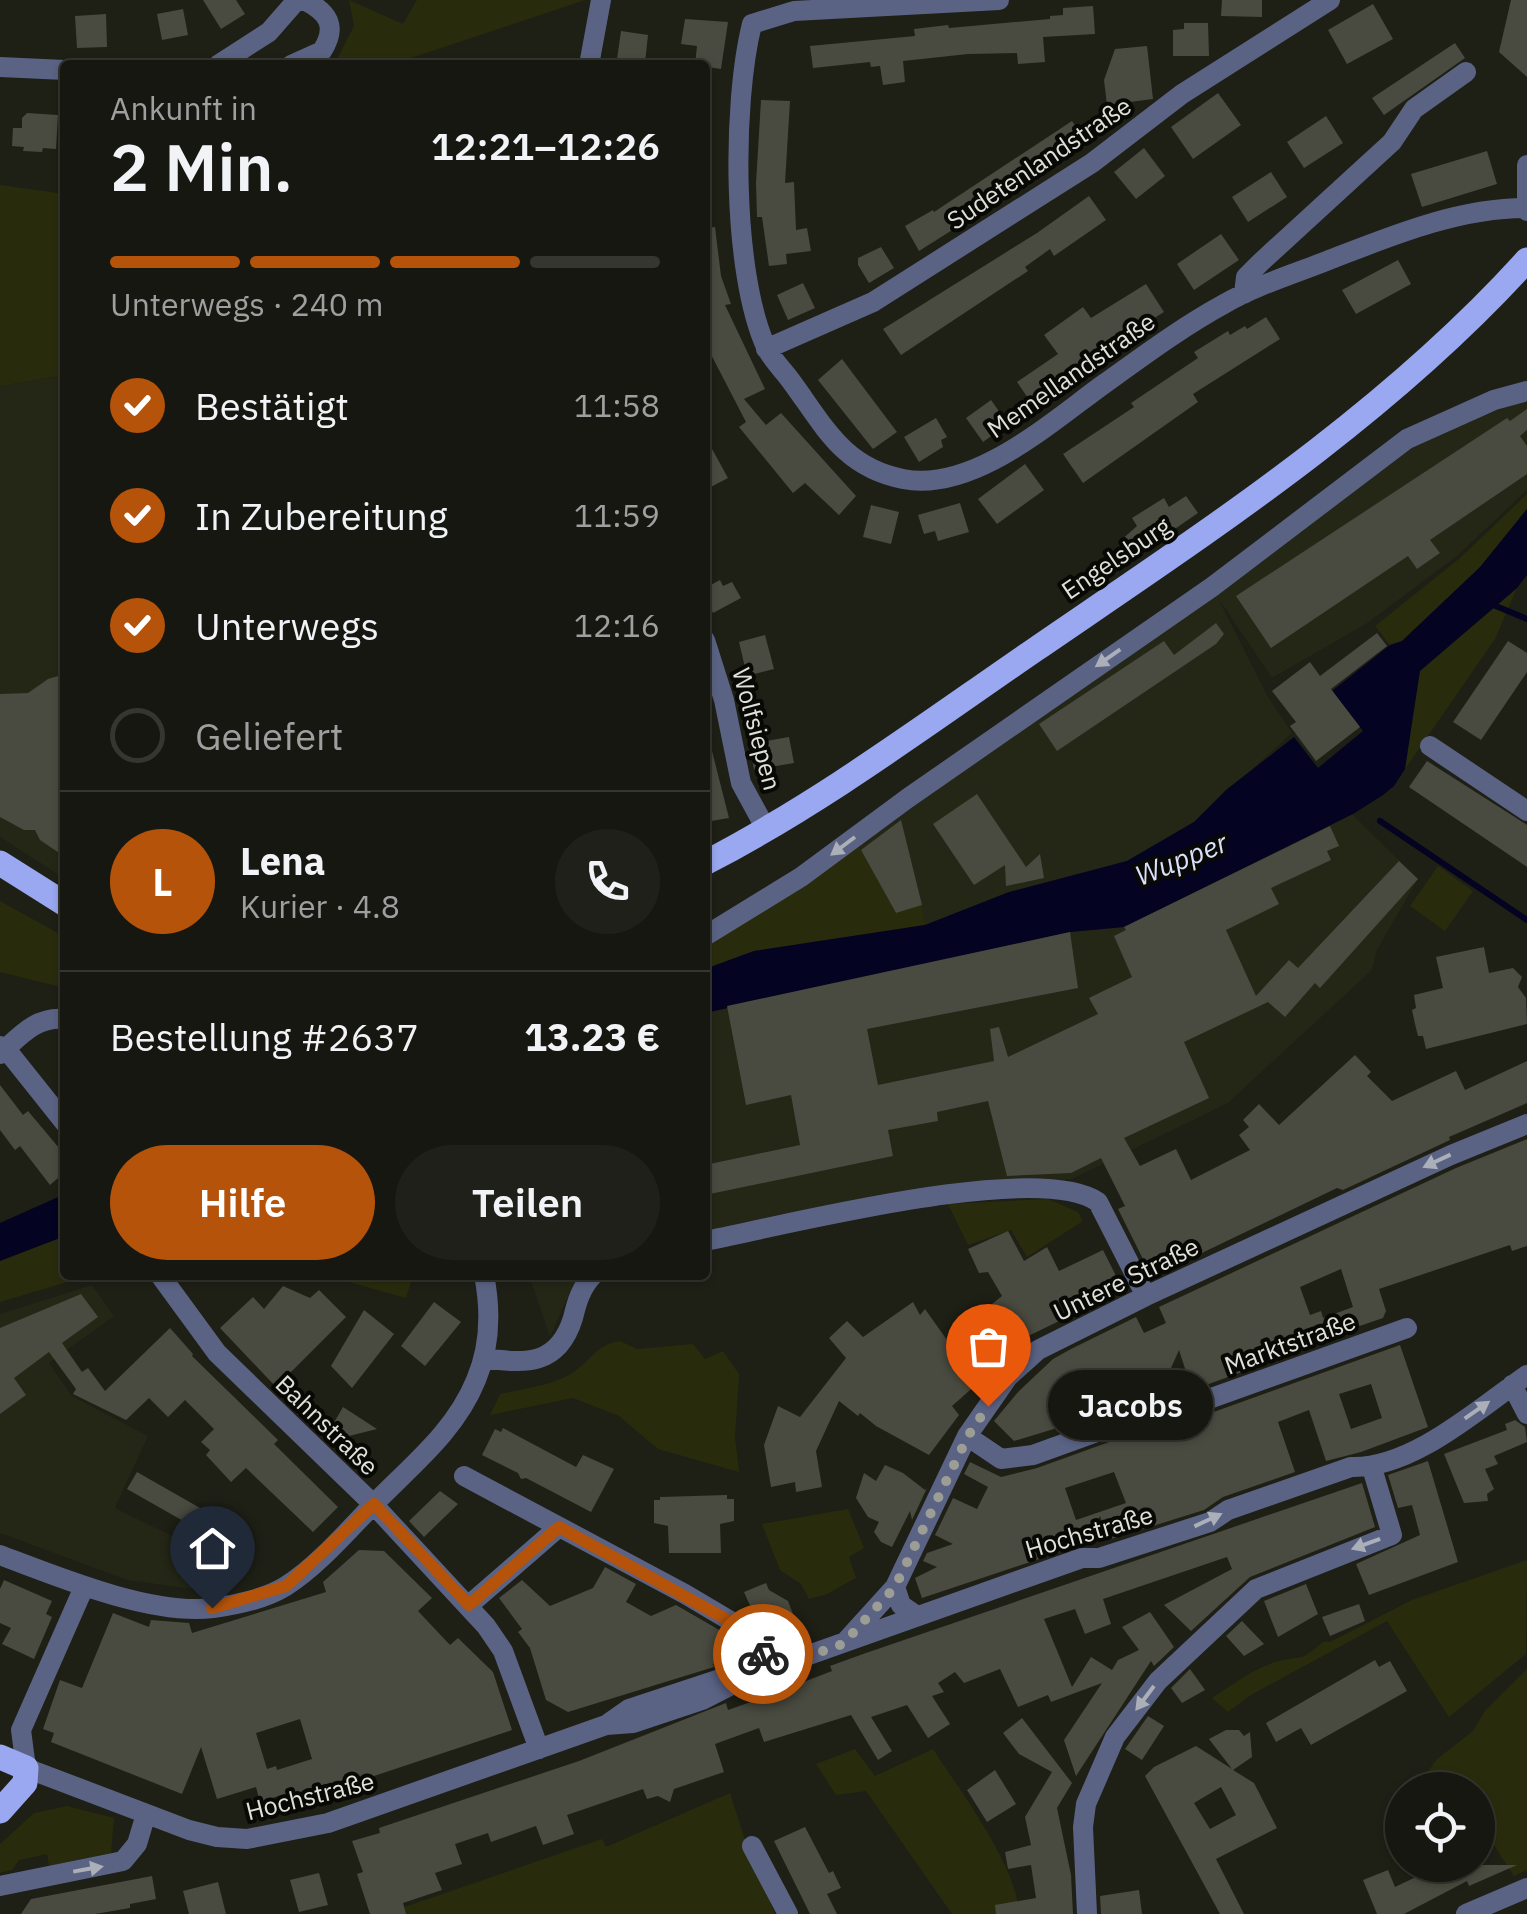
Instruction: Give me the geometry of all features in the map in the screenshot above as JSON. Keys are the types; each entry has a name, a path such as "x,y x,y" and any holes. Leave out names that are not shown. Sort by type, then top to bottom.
{"main road":[{"name":"Engelsburg","path":"710,859 892,748 1269,487 1351,425 1427,360 1527,260"},
{"path":"0,862 60,901"},
{"path":"0,1757 26,1768 25,1783 0,1811"}],"street":[{"path":"226,60 269,32 301,0 323,9 329,17 330,30 322,51 302,60"},
{"path":"589,60 601,0"},
{"name":"Memellandstraße","path":"999,0 794,11 752,24 742,95 740,231 748,288 766,349 834,444 868,468 906,480 948,477 1008,452 1164,341 1244,294 1376,240 1500,208 1526,209"},
{"name":"Sudetenlandstraße","path":"766,349 873,302 1092,162 1182,94 1330,0"},
{"path":"0,67 60,70"},
{"name":"Memellandstraße","path":"1244,294 1246,277 1253,269 1392,142 1414,109 1466,72"},
{"path":"1526,209 1527,164"},
{"path":"710,933 801,877 1188,603 1407,438 1494,400 1527,391"},
{"name":"Wolfsiepen","path":"710,656 724,700 741,783 766,828"},
{"path":"1430,746 1527,812"},
{"path":"57,1018 28,1028 2,1050 60,1117"},
{"name":"Untere Straße","path":"843,1644 895,1587 968,1436 1008,1378 1038,1350 1451,1155 1527,1124"},
{"path":"710,1239 928,1196 1050,1188 1090,1196 1098,1202 1146,1296"},
{"name":"Bahnstraße","path":"164,1280 217,1353 374,1504 469,1605 504,1651 539,1749"},
{"path":"0,1556 84,1586 179,1608 212,1608 286,1586 427,1454 468,1398 484,1358 488,1309 485,1280"},
{"path":"484,1358 528,1361 552,1352 562,1342 579,1295 590,1280"},
{"name":"Marktstraße","path":"968,1436 1001,1459 1033,1455 1163,1408 1192,1405 1407,1328"},
{"path":"1520,1380 1527,1414"},
{"name":"Hochstraße","path":"26,1768 217,1837 246,1839 283,1834 368,1810 606,1725 633,1723 702,1700 747,1677 1082,1558 1099,1558 1210,1522 1228,1510 1351,1468 1372,1468 1417,1450 1520,1380"},
{"path":"1087,1914 1083,1827 1086,1804 1115,1737 1158,1681 1256,1590 1392,1534 1372,1468"},
{"path":"464,1476 744,1629 771,1669"},
{"path":"469,1605 559,1527"},
{"path":"26,1768 20,1730 84,1586"},
{"path":"895,1587 901,1604 917,1616"},
{"path":"0,1886 123,1861 137,1844 146,1814"},
{"path":"752,1846 788,1914"},
{"path":"1466,1914 1527,1888"}],"shaded area":[{"path":"60,376 60,876 0,837 0,386"},
{"path":"1527,400 1527,490 1457,556 1366,624 1272,678 1218,598 1267,695 1292,733 1194,822 1127,861 931,924 925,925 922,906 896,913 858,845 1409,441"},
{"path":"1352,814 1418,879 1377,950 1372,970 1228,1103 1072,1179 1012,1184 710,1234 710,1012 1070,932 1124,927"},
{"path":"531,1280 578,1280 571,1290 550,1337"},
{"path":"92,1285 114,1316 49,1363 72,1396 148,1436 115,1508 209,1554 214,1592 127,1580 0,1533 0,1314"}],"green space":[{"path":"349,0 403,24 417,0 585,0 405,60 337,60 354,26"},
{"path":"0,185 60,193 60,376 0,386"},
{"path":"1527,494 1527,509 1481,567 1402,641 1390,645 1375,626 1459,559"},
{"path":"1517,588 1495,639 1405,769 1419,671"},
{"path":"858,845 896,913 922,905 925,925 754,951 710,967 710,933"},
{"path":"1438,866 1473,891 1445,931 1410,906"},
{"path":"0,901 60,934 60,987 0,972"},
{"path":"1048,1199 1078,1212 1083,1221 1027,1257 1011,1230 968,1245 948,1204"},
{"path":"60,1238 60,1280 74,1280 0,1302 0,1261"},
{"path":"342,1280 411,1280 406,1298"},
{"path":"620,1341 637,1349 693,1344 705,1359 723,1351 739,1374 735,1437 739,1472 658,1449 619,1416 573,1398 490,1415 500,1394 561,1379 604,1346"},
{"path":"848,1509 864,1548 849,1557 856,1578 809,1599 801,1584 780,1570 762,1524"},
{"path":"1527,1560 1526,1654 1449,1717 1387,1621 1251,1695 1228,1712 1212,1698 1261,1667 1306,1655 1323,1642 1412,1600"},
{"path":"1527,1669 1527,1870 1514,1876 1495,1847 1495,1772 1428,1772 1437,1759 1473,1731 1485,1711"},
{"path":"855,1749 875,1776 933,1749 998,1852 1009,1874 1019,1914 952,1914 866,1791 836,1795 816,1764"},
{"path":"730,1793 775,1914 384,1914 602,1839 606,1847"},
{"path":"67,1806 114,1818 111,1853 49,1866 47,1854 19,1860 12,1870 0,1873 0,1844 34,1813"}],"water":[{"name":"Wupper","path":"1527,509 1527,575 1420,671 1405,769 1394,786 1353,814 1124,927 1070,932 710,1012 710,967 754,951 925,925 1009,892 1127,861 1194,822 1226,790 1294,737 1318,768 1363,731 1332,691 1390,645 1402,641 1480,567"},
{"path":"60,1196 60,1238 0,1261 0,1223"}],"building":[{"path":"203,0 236,0 245,14 221,29"},
{"path":"1222,0 1262,0 1262,17 1221,16"},
{"path":"1511,0 1527,0 1527,77 1499,52"},
{"path":"1373,4 1393,39 1347,64 1328,30"},
{"path":"1093,6 1095,34 1043,37 1045,62 1018,64 1017,53 903,61 905,82 883,85 880,66 871,67 870,62 813,68 810,46 915,36 914,29 948,25 949,28 1050,19 1063,15 1063,8"},
{"path":"183,9 188,35 162,40 157,14"},
{"path":"106,14 107,47 77,48 75,16"},
{"path":"685,19 728,22 721,69 710,67 710,60 696,60 697,46 681,44"},
{"path":"1184,23 1208,23 1209,56 1173,56 1173,30 1184,29"},
{"path":"621,31 648,35 645,60 617,59"},
{"path":"1455,43 1465,58 1384,115 1372,98"},
{"path":"1147,46 1153,99 1107,105 1104,80 1115,49"},
{"path":"1218,93 1241,125 1193,159 1171,127"},
{"path":"761,100 790,101 785,183 794,182 796,230 807,228 811,251 786,254 787,264 769,266 762,217 757,217"},
{"path":"27,113 58,115 56,149 23,151 24,147 12,146 13,128 22,128 22,118"},
{"path":"1326,116 1343,143 1304,168 1287,142"},
{"path":"1072,121 1085,140 1041,174 919,251 905,226 934,212"},
{"path":"1144,148 1165,176 1136,199 1114,172"},
{"path":"1487,151 1497,184 1422,207 1411,174"},
{"path":"1271,172 1287,197 1248,222 1232,197"},
{"path":"1089,196 1106,220 1054,256 1050,249 1025,267 1028,271 901,355 883,329"},
{"path":"715,227 721,276 731,304 725,305 765,389 744,399 766,425 781,413 856,496 839,515 805,483 793,493 739,427 746,422 710,353 710,228"},
{"path":"1221,234 1239,260 1194,290 1177,264"},
{"path":"881,247 894,268 869,283 858,258"},
{"path":"1398,260 1411,284 1356,314 1342,290"},
{"path":"803,283 815,308 788,320 777,295"},
{"path":"1146,284 1164,312 1111,345 1032,404 1017,382 1058,354 1044,335 1083,307 1091,318"},
{"path":"1266,317 1280,339 1193,394 1198,402 1083,483 1063,454 1198,358 1194,352 1228,331 1230,335 1245,326 1247,329"},
{"path":"842,359 897,432 873,449 818,380"},
{"path":"991,400 1008,424 983,442 966,418"},
{"path":"1527,409 1527,430 1520,436 1527,446 1527,474 1430,540 1440,553 1417,569 1408,556 1271,648 1236,596 1507,418 1510,421"},
{"path":"936,418 947,437 941,440 943,447 919,462 904,437"},
{"path":"710,445 728,478 710,487"},
{"path":"1025,464 1044,490 997,524 978,499"},
{"path":"1186,496 1198,513 1131,559 1119,542 1137,526 1132,518 1164,498 1169,507"},
{"path":"960,503 969,532 938,541 935,531 924,534 918,515"},
{"path":"871,505 899,512 891,544 863,537"},
{"path":"720,580 723,586 732,582 741,598 713,613 710,585"},
{"path":"1216,623 1224,634 1216,644 1057,751 1039,724 1164,641 1174,655"},
{"path":"1377,633 1387,646 1331,689 1360,727 1316,761 1290,726 1296,722 1272,691 1310,662 1320,676"},
{"path":"765,635 774,669 747,676 739,642"},
{"path":"1508,641 1527,653 1527,672 1481,740 1453,722"},
{"path":"60,675 60,854 40,840 35,830 24,830 0,817 0,694 28,693"},
{"path":"789,737 794,763 754,770 750,744"},
{"path":"710,751 729,818 710,821"},
{"path":"1427,761 1527,825 1527,867 1409,787"},
{"path":"977,794 1026,867 1040,854 1044,878 1006,886 1005,865 974,885 933,824"},
{"path":"901,820 922,905 896,913 861,850"},
{"path":"1330,826 1339,846 1327,851 1331,860 1271,888 1279,904 1226,930 1256,996 1289,960 1298,968 1399,861 1418,879 1320,988 1315,983 1285,1017 1268,1002 1184,1042 1209,1098 1124,1138 1140,1166 1176,1149 1191,1180 1250,1150 1239,1135 1249,1127 1243,1120 1259,1104 1279,1125 1355,1055 1371,1072 1367,1076 1392,1101 1456,1071 1465,1090 1527,1061 1527,1103 1152,1277 1118,1209 1125,1206 1101,1158 1071,1173 1007,1176 988,1101 937,1112 938,1121 888,1130 893,1156 710,1194 710,1164 800,1145 791,1095 746,1105 727,1006 1070,932 1078,988 867,1029 878,1085 994,1061 990,1029 999,1027 1008,1057 1098,1014 1089,998 1132,977 1114,936 1126,930 1124,927"},
{"path":"1484,947 1489,973 1513,968 1522,977 1518,987 1526,998 1527,1024 1426,1049 1415,1024 1414,995 1443,988 1436,957"},
{"path":"0,1085 23,1115 28,1111 60,1149 60,1176 50,1185 20,1146 15,1150 0,1130"},
{"path":"1527,1139 1527,1246 1512,1251 1510,1245 1379,1289 1386,1311 1383,1318 1192,1390 1179,1350 1160,1393 1014,1441 994,1421 1053,1359 1071,1349 1136,1317 1144,1333 1166,1323 1159,1307 1456,1168","holes":["1341,1269 1353,1307 1323,1318 1321,1311 1310,1315 1300,1287"]},
{"path":"1008,1231 1024,1261 1047,1247 1059,1271 1103,1250 1123,1290 1018,1341 1020,1346 952,1406 959,1415 929,1455 860,1413 858,1416 839,1401 816,1451 822,1487 796,1492 795,1482 771,1487 764,1445 778,1406 800,1417 846,1358 829,1338 847,1321 863,1337 913,1302 920,1315 925,1309 947,1340 1002,1296 988,1272 979,1273 968,1249"},
{"path":"283,1286 310,1298 319,1290 346,1317 276,1387 220,1328 253,1297 264,1309"},
{"path":"81,1294 98,1317 62,1343 82,1372 88,1368 105,1391 170,1328 192,1356 278,1440 274,1444 338,1507 313,1532 246,1468 231,1482 206,1455 210,1450 201,1442 214,1429 185,1400 168,1417 149,1398 126,1420 73,1394 76,1389 49,1352 14,1378 26,1395 0,1414 0,1328"},
{"path":"434,1302 461,1322 425,1366 401,1346"},
{"path":"364,1310 394,1334 352,1388 331,1366"},
{"path":"1400,1345 1428,1427 1326,1461 1309,1410 1278,1422 1295,1472 1223,1497 1204,1510 1108,1540 1100,1516 1084,1544 922,1598 915,1578 937,1567 923,1561 927,1553 953,1544 935,1535 953,1498 977,1509 988,1487 964,1474 970,1462 1001,1477 1137,1432 1197,1418","holes":["1371,1384 1382,1418 1351,1429 1339,1394","1114,1472 1126,1503 1076,1520 1065,1488"]},
{"path":"343,1407 377,1429 345,1437 328,1433"},
{"path":"1515,1420 1525,1427 1527,1442 1494,1456 1498,1464 1485,1469 1494,1489 1487,1494 1488,1501 1464,1503 1444,1454 1507,1430 1505,1424"},
{"path":"503,1428 576,1467 583,1455 614,1469 591,1512 526,1478 521,1479 518,1473 482,1455 495,1429 501,1432"},
{"path":"1428,1461 1458,1562 1369,1595 1356,1564 1420,1535 1412,1505 1398,1508 1388,1475"},
{"path":"885,1465 927,1488 912,1520 910,1511 892,1547 881,1542 874,1532 879,1522 868,1517 856,1498 864,1473 876,1481"},
{"path":"137,1472 200,1508 185,1522 127,1489"},
{"path":"1362,1483 1375,1527 1250,1577 1191,1631 1164,1605 1232,1569 1227,1557 1103,1599 1111,1624 1085,1634 1075,1609 1044,1619 1072,1687 1091,1657 1112,1670 1118,1660 1139,1650 1122,1627 1150,1612 1174,1647 1154,1666 1151,1661 1076,1776 1064,1740 1102,1683 1051,1702 1048,1695 1018,1707 1000,1669 964,1683 955,1672 938,1683 944,1692 932,1696 950,1724 928,1738 907,1705 871,1717 892,1751 878,1760 851,1715 764,1742 759,1728 715,1744 724,1772 674,1789 670,1802 658,1796 647,1799 643,1789 567,1815 574,1834 543,1845 536,1826 491,1842 488,1833 455,1844 462,1864 435,1873 442,1890 403,1903 406,1914 370,1914 357,1874 363,1872 352,1841 380,1833 379,1828 579,1761 726,1703 728,1710 832,1671 830,1666 863,1654"},
{"path":"440,1491 458,1504 424,1537 409,1521"},
{"path":"727,1495 727,1499 734,1499 734,1521 720,1524 721,1553 669,1553 668,1526 654,1523 654,1500"},
{"path":"359,1550 384,1551 432,1598 418,1611 450,1645 458,1638 493,1672 512,1730 371,1777 373,1781 356,1786 355,1782 288,1805 285,1794 260,1802 256,1787 217,1799 201,1747 182,1794 51,1742 54,1733 43,1729 60,1680 82,1688 113,1613 149,1627 151,1620 189,1623 192,1633 326,1592 323,1582","holes":["300,1719 312,1759 277,1770 276,1766 267,1769 256,1733"]},
{"path":"605,1567 636,1584 626,1602 651,1616 676,1605 728,1635 735,1657 568,1712 546,1700 530,1648 518,1632 522,1629 499,1598 522,1580 550,1606 593,1588"},
{"path":"4,1580 52,1601 46,1614 52,1617 34,1659 2,1644 11,1628 0,1623 0,1589"},
{"path":"766,1583 769,1590 788,1601 800,1632 771,1645 744,1592"},
{"path":"1306,1584 1318,1614 1278,1637 1264,1601"},
{"path":"1359,1604 1365,1621 1330,1636 1322,1617"},
{"path":"1242,1621 1264,1644 1244,1656 1226,1636"},
{"path":"1375,1660 1379,1667 1390,1661 1407,1691 1311,1745 1301,1728 1276,1742 1266,1723"},
{"path":"1190,1669 1205,1690 1182,1703 1171,1688"},
{"path":"1148,1716 1164,1726 1142,1760 1125,1749"},
{"path":"1022,1718 1072,1783 1057,1808 1071,1875 1073,1914 996,1914 995,1905 1036,1898 1031,1865 1008,1869 1005,1852 1031,1845 1025,1817 1052,1772 1019,1754 1003,1733"},
{"path":"1226,1730 1239,1730 1244,1736 1250,1732 1252,1757 1233,1770 1254,1783 1277,1828 1216,1859 1244,1914 1220,1914 1145,1776 1154,1767 1196,1746 1232,1769 1209,1739","holes":["1221,1787 1236,1815 1210,1829 1194,1803"]},
{"path":"995,1770 1016,1804 987,1822 967,1790"},
{"path":"805,1827 841,1888 827,1894 837,1914 810,1914 774,1841"},
{"path":"1495,1865 1517,1865 1495,1875"},
{"path":"1385,1871 1385,1882 1393,1882 1395,1887 1405,1882 1465,1882 1404,1914 1377,1914 1363,1880"},
{"path":"319,1873 328,1905 299,1912 290,1880"},
{"path":"152,1876 156,1899 130,1904 130,1908 95,1914 21,1914 31,1899"},
{"path":"218,1882 226,1914 189,1914 183,1891"},
{"path":"1139,1890 1142,1914 1101,1914 1100,1896"}],"waterway":[{"path":"1491,604 1527,619"},
{"path":"1380,821 1527,920"}],"way so far":[{"path":"763,1654 771,1669 843,1644 889,1594 968,1436 988,1406"}],"place":[{"name":"Jacobs","path":"988,1406"}],"route":[{"path":"212,1608 286,1586 374,1504 469,1605 559,1527 744,1629 763,1654"}]}
